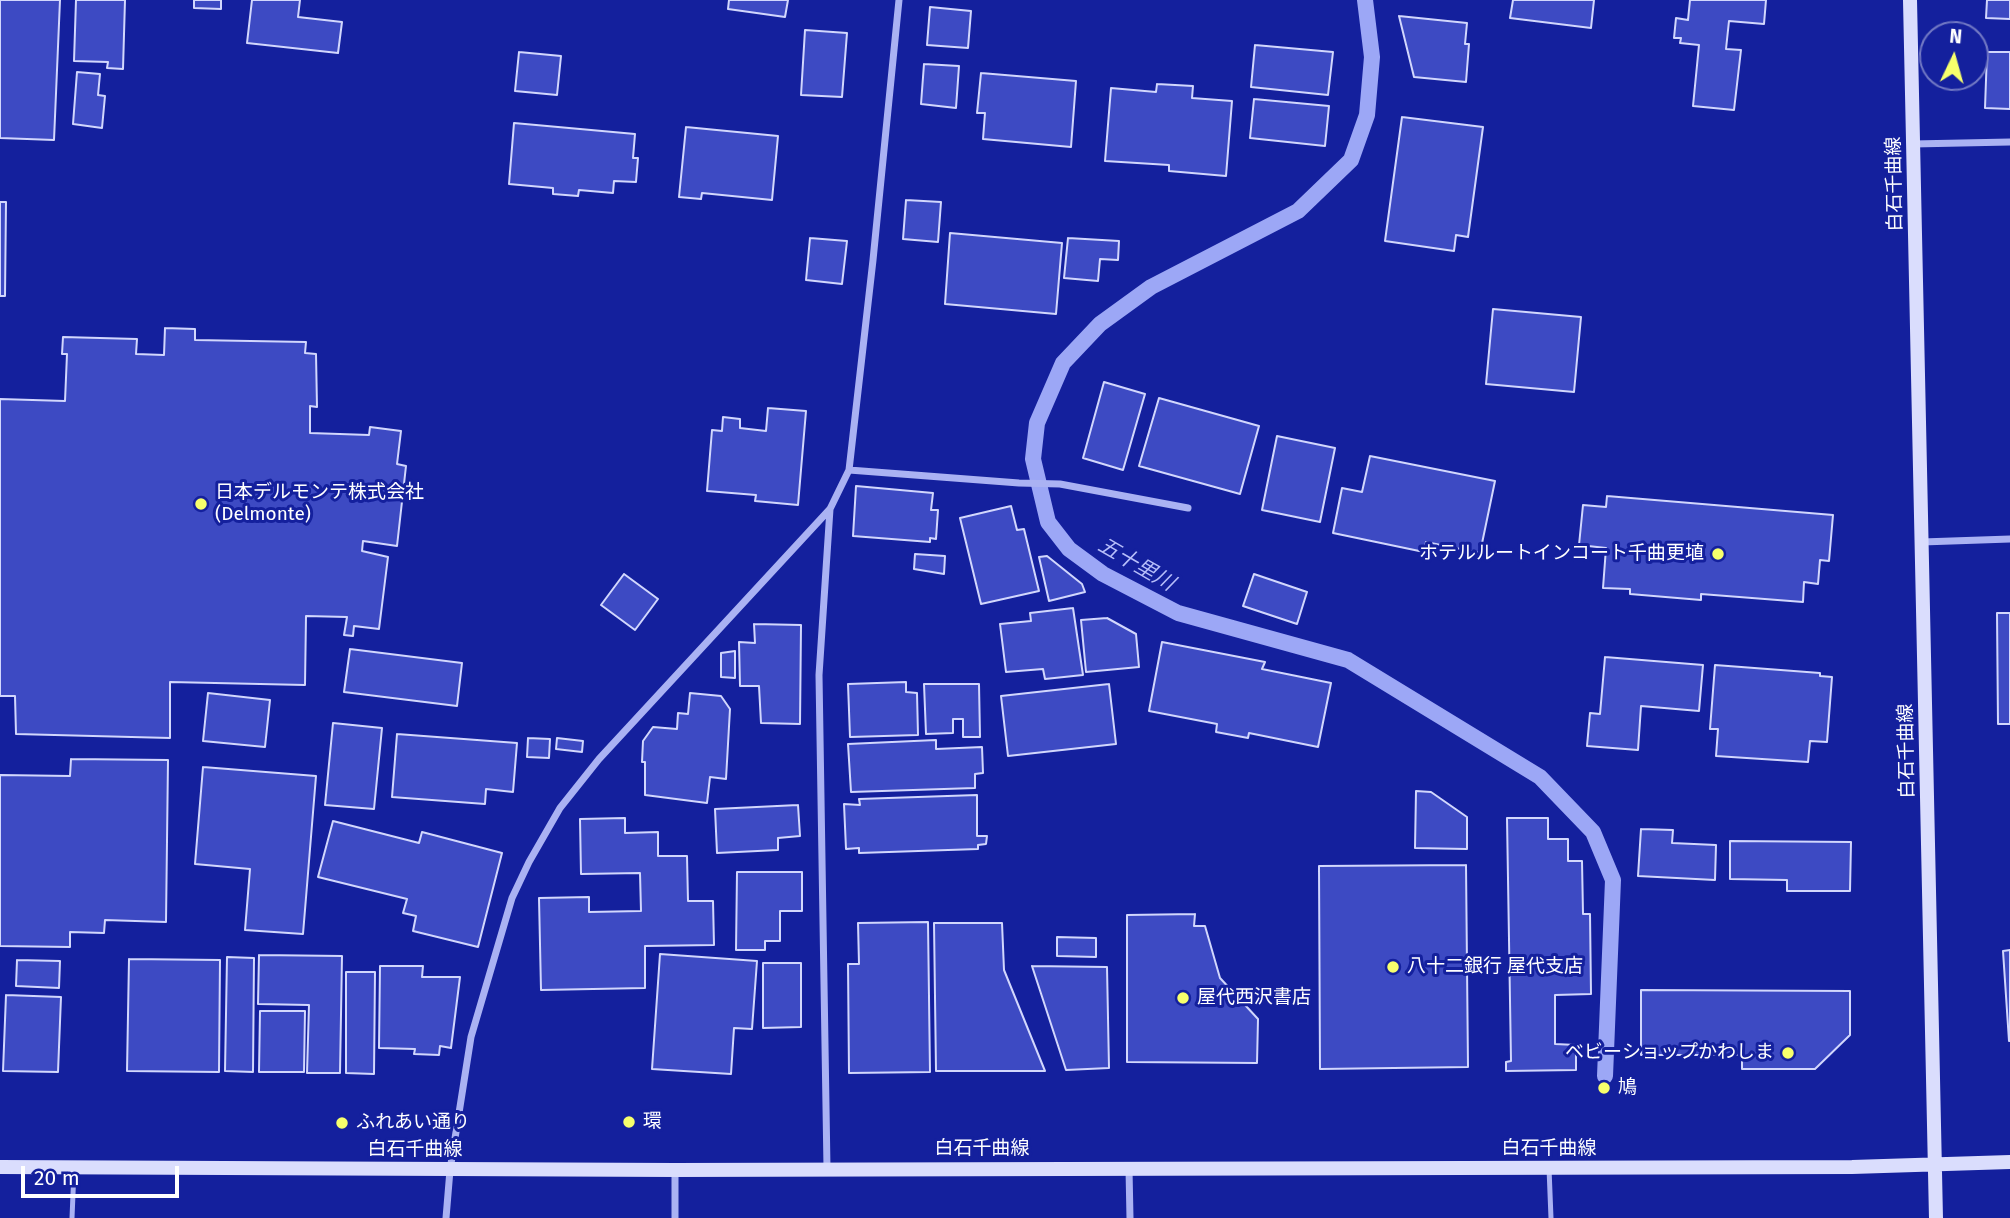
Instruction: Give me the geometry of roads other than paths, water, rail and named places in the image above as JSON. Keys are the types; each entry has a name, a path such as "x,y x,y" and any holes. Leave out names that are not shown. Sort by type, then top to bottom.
{"main road":[{"name":"白石千曲線","path":"0,1167 675,1170 1852,1167 1934,1164 1910,0"},
{"path":"1936,1218 1934,1164 2010,1162"}],"street":[{"path":"446,1218 450,1170 471,1037 512,898 529,862 560,808 598,759 830,509 849,470 899,0"},
{"path":"1913,144 2010,142"},
{"path":"849,470 1060,484 1188,508"},
{"path":"827,1168 819,675 830,509"},
{"path":"1922,542 2010,539"},
{"path":"1129,1169 1130,1218"},
{"path":"675,1170 675,1218"}],"lane":[{"path":"72,1218 75,1166"},
{"path":"1549,1168 1551,1218"}],"waterway":[{"name":"五十里川","path":"1365,0 1372,57 1367,115 1351,160 1298,211 1151,287 1100,324 1063,363 1037,423 1033,459 1048,522 1069,549 1103,574 1178,613 1348,660 1540,777 1593,832 1613,880 1605,1076"}],"place":[{"name":"日本デルモンテ株式会社 (Delmonte)","path":"201,504"},
{"name":"ホテルルートインコート千曲更埴","path":"1718,554"},
{"name":"八十二銀行 屋代支店","path":"1393,967"},
{"name":"屋代西沢書店","path":"1183,998"},
{"name":"ベビーショップかわしま","path":"1788,1053"},
{"name":"鳩","path":"1604,1088"},
{"name":"環","path":"629,1122"},
{"name":"ふれあい通り","path":"342,1123"}]}
